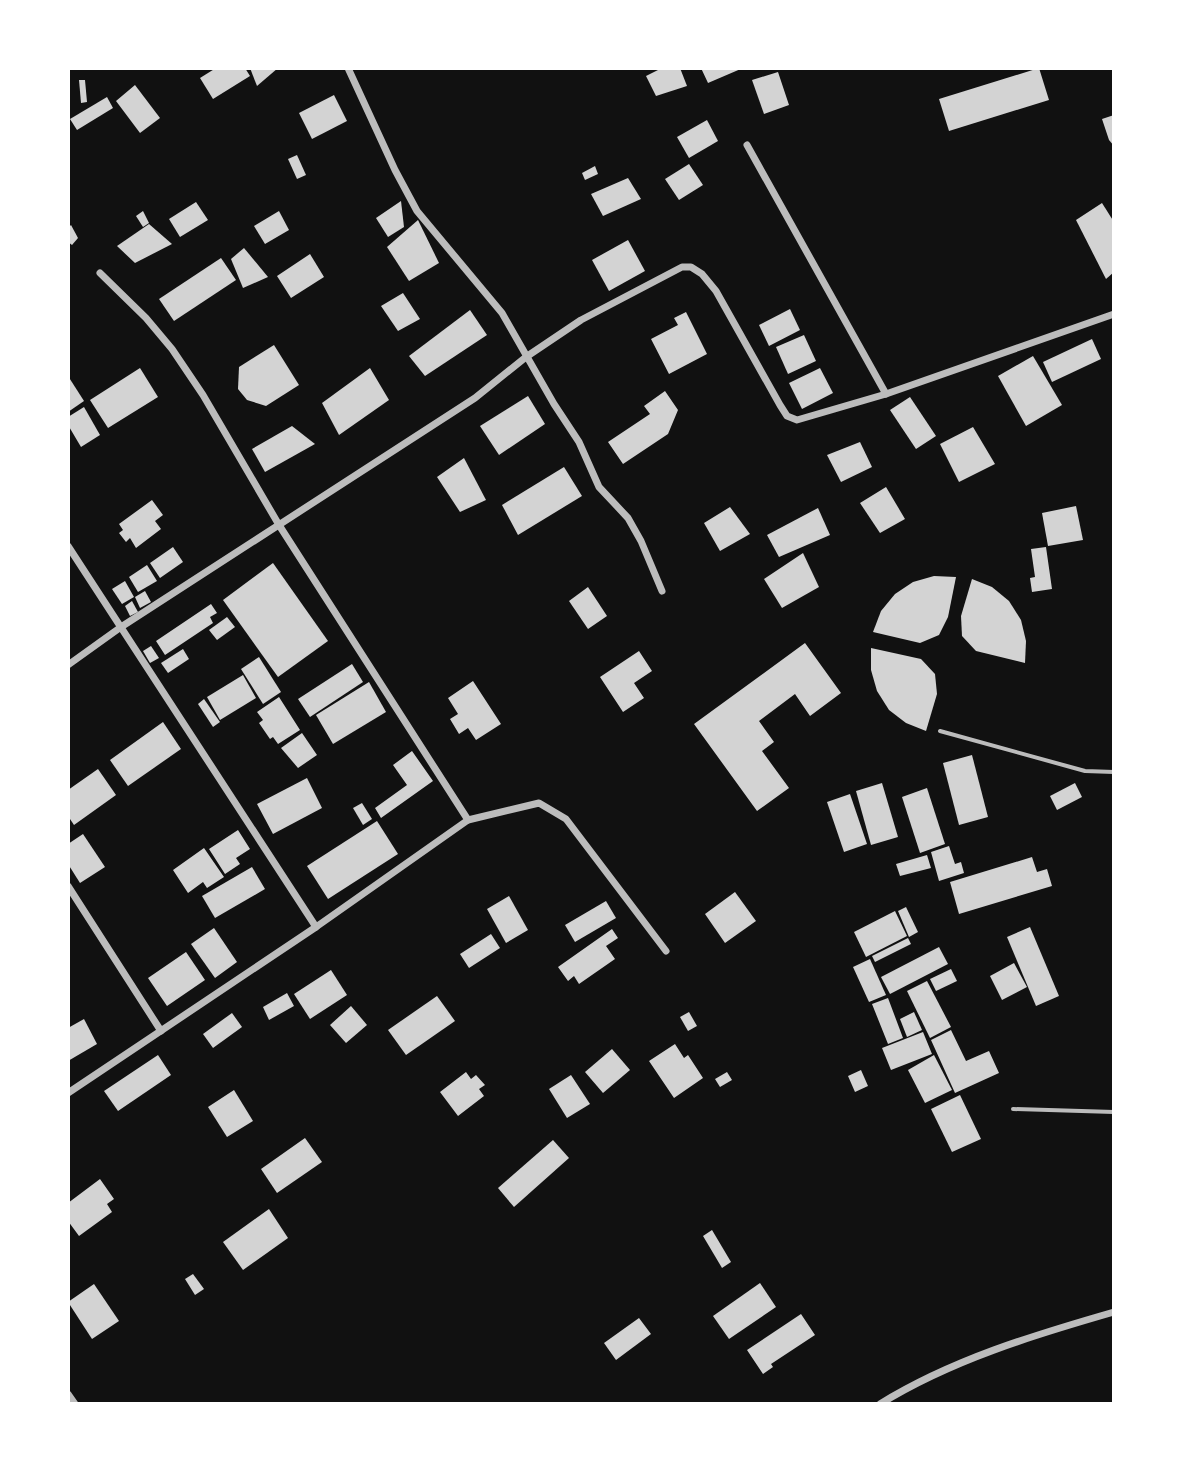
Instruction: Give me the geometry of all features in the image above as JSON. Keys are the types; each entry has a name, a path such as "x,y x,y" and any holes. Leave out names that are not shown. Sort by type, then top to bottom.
{"street":[{"path":"348,68 417,211 502,313 579,442 599,487 628,518 662,591"},
{"path":"747,145 886,394"},
{"path":"68,665 121,627 475,398 526,357 581,320 682,267 691,267 702,274 716,291 787,416 797,420 886,394 1114,314"},
{"path":"100,273 146,318 172,349 203,395 279,525 468,820"},
{"path":"68,546 316,927"},
{"path":"68,1093 316,927 468,820 539,803 566,819 666,951"},
{"path":"68,886 161,1031"},
{"path":"880,1404 939,1373 1003,1347 1114,1312"},
{"path":"68,1394 75,1404"}],"lane":[{"path":"940,731 1085,771 1114,772"},
{"path":"1013,1109 1114,1112"}],"building":[{"path":"216,68 245,68 250,76 213,99 200,78"},
{"path":"250,68 278,68 257,86"},
{"path":"662,68 680,68 687,86 656,96 646,76"},
{"path":"701,68 743,68 708,83"},
{"path":"1039,68 1049,100 949,131 939,99"},
{"path":"778,72 789,105 764,114 752,80"},
{"path":"79,80 85,80 87,102 81,103"},
{"path":"135,85 160,118 140,133 116,101"},
{"path":"334,95 347,121 312,139 299,113"},
{"path":"107,97 113,108 77,130 70,119"},
{"path":"1114,115 1114,146 1102,119"},
{"path":"707,120 718,141 689,158 677,137"},
{"path":"297,155 306,175 297,179 288,159"},
{"path":"689,164 703,185 679,200 665,179"},
{"path":"595,166 598,174 585,180 582,173"},
{"path":"628,178 641,199 603,216 591,194"},
{"path":"401,201 404,227 388,237 376,218"},
{"path":"196,202 208,220 180,237 169,219"},
{"path":"1102,203 1114,222 1114,272 1106,279 1076,220"},
{"path":"143,211 149,223 143,227 136,216"},
{"path":"279,211 289,230 265,244 254,226"},
{"path":"418,220 439,263 409,281 387,247"},
{"path":"149,224 172,244 135,263 117,246"},
{"path":"71,225 78,238 72,245 68,242 68,228"},
{"path":"628,240 645,271 609,291 592,260"},
{"path":"244,248 268,277 243,288 231,259"},
{"path":"310,254 324,277 291,298 277,276"},
{"path":"221,258 236,280 174,321 159,299"},
{"path":"403,293 420,319 398,331 381,306"},
{"path":"790,309 800,330 769,346 759,325"},
{"path":"470,310 487,335 425,376 409,356"},
{"path":"686,312 707,354 669,374 651,339 678,325 674,318"},
{"path":"804,335 816,361 788,374 776,347"},
{"path":"1092,339 1101,359 1052,382 1043,362"},
{"path":"274,345 299,385 266,406 247,400 238,389 239,367"},
{"path":"1033,356 1062,405 1026,426 998,376"},
{"path":"140,368 158,397 108,428 90,400"},
{"path":"370,368 389,400 339,435 322,403"},
{"path":"820,368 833,393 802,409 789,383"},
{"path":"68,376 84,401 68,412"},
{"path":"665,391 678,410 668,434 623,464 608,442 650,414 644,406"},
{"path":"528,396 545,424 499,455 480,426"},
{"path":"910,397 936,436 916,449 890,410"},
{"path":"84,407 100,435 81,447 68,425 68,417"},
{"path":"292,426 315,444 265,472 252,449"},
{"path":"973,427 995,464 959,482 940,444"},
{"path":"860,442 872,467 841,482 827,455"},
{"path":"464,458 486,500 460,512 437,477"},
{"path":"564,467 582,496 518,535 502,505"},
{"path":"886,487 905,519 880,533 860,503"},
{"path":"152,500 163,515 155,521 161,529 136,548 130,538 126,542 119,533 123,530 119,524"},
{"path":"1076,506 1083,540 1048,546 1042,513"},
{"path":"730,507 750,534 720,551 704,523"},
{"path":"818,508 830,535 779,557 767,535"},
{"path":"173,547 183,562 160,578 150,563"},
{"path":"1046,547 1052,589 1032,592 1030,578 1035,577 1031,549"},
{"path":"803,553 819,587 782,608 764,579"},
{"path":"273,563 328,641 278,677 223,600"},
{"path":"147,565 157,581 138,592 129,577"},
{"path":"934,576 956,577 948,617 939,635 920,643 873,632 881,611 895,594 913,582"},
{"path":"972,579 992,587 1009,601 1021,620 1026,641 1025,663 976,651 962,636 961,616"},
{"path":"125,581 134,597 122,604 112,589"},
{"path":"588,587 607,616 588,629 569,601"},
{"path":"145,591 151,602 140,608 135,597"},
{"path":"132,601 138,612 130,616 125,606"},
{"path":"211,604 217,613 210,617 213,623 165,655 156,641"},
{"path":"227,617 235,627 217,640 209,630"},
{"path":"805,643 841,693 810,716 795,694 759,721 774,742 762,751 789,788 757,811 694,724"},
{"path":"151,646 159,658 150,663 143,651"},
{"path":"871,648 921,659 935,674 937,694 926,731 906,723 889,710 877,691 871,670"},
{"path":"183,649 189,659 168,673 161,663"},
{"path":"639,651 652,671 634,683 644,698 623,712 600,677"},
{"path":"259,657 281,692 263,704 241,669"},
{"path":"352,664 363,682 310,717 298,699"},
{"path":"243,675 256,698 220,720 207,697"},
{"path":"473,681 501,724 476,740 468,728 459,734 450,719 458,714 448,698"},
{"path":"369,682 386,712 333,744 316,715"},
{"path":"279,697 300,730 278,744 273,737 270,739 259,723 263,720 257,712"},
{"path":"204,699 220,722 213,727 198,704"},
{"path":"163,722 181,749 128,786 110,760"},
{"path":"302,733 317,755 298,768 281,748"},
{"path":"412,751 433,781 381,818 375,808 407,785 393,765"},
{"path":"972,755 988,817 959,825 943,763"},
{"path":"98,769 116,795 74,825 68,816 68,790"},
{"path":"307,778 322,808 273,834 257,804"},
{"path":"882,783 898,837 871,845 856,791"},
{"path":"1075,783 1082,797 1057,810 1050,796"},
{"path":"927,788 945,844 920,853 902,797"},
{"path":"850,794 867,844 844,852 827,802"},
{"path":"362,803 372,819 363,825 353,808"},
{"path":"377,821 398,854 328,899 307,866"},
{"path":"238,830 250,849 236,858 240,864 225,874 209,849"},
{"path":"83,834 105,867 80,883 68,864 68,844"},
{"path":"949,846 955,864 961,862 964,873 939,881 931,852"},
{"path":"204,848 224,877 207,888 203,882 188,893 173,870"},
{"path":"927,855 931,868 900,876 896,864"},
{"path":"1032,857 1037,872 1047,869 1052,886 959,914 950,882"},
{"path":"252,867 265,889 215,918 202,896"},
{"path":"735,892 756,921 725,943 705,914"},
{"path":"509,896 528,930 506,943 487,909"},
{"path":"606,901 616,918 575,942 565,925"},
{"path":"906,907 918,932 909,937 898,911"},
{"path":"895,911 907,936 866,957 854,932"},
{"path":"1030,927 1059,996 1036,1006 1007,937"},
{"path":"214,928 237,962 215,978 191,944"},
{"path":"612,929 618,938 606,946 615,959 579,984 574,976 568,981 558,967"},
{"path":"491,934 500,948 469,968 460,954"},
{"path":"908,938 911,944 875,962 872,956"},
{"path":"939,947 948,964 890,994 881,977"},
{"path":"186,952 205,980 167,1006 148,978"},
{"path":"870,959 886,995 869,1002 853,967"},
{"path":"1014,963 1027,987 1002,1000 990,976"},
{"path":"951,969 957,981 936,991 930,979"},
{"path":"331,970 347,995 310,1019 294,994"},
{"path":"927,981 951,1027 930,1038 907,991"},
{"path":"287,993 294,1006 269,1020 263,1007"},
{"path":"437,996 455,1021 406,1055 388,1030"},
{"path":"888,998 903,1038 888,1044 872,1004"},
{"path":"351,1006 367,1025 346,1043 330,1025"},
{"path":"689,1012 697,1026 688,1031 680,1017"},
{"path":"914,1012 922,1030 907,1037 900,1019"},
{"path":"232,1013 242,1027 213,1048 203,1034"},
{"path":"84,1019 97,1044 68,1061 68,1028"},
{"path":"951,1030 966,1061 989,1051 999,1073 955,1093 931,1040"},
{"path":"923,1032 932,1054 891,1070 882,1048"},
{"path":"675,1044 684,1058 688,1055 703,1078 674,1098 649,1061"},
{"path":"612,1049 630,1070 603,1093 585,1072"},
{"path":"158,1055 171,1075 118,1111 104,1091"},
{"path":"934,1055 952,1090 925,1103 908,1070"},
{"path":"861,1070 868,1086 855,1092 848,1076"},
{"path":"466,1072 471,1079 476,1075 485,1085 479,1089 484,1096 458,1116 440,1092"},
{"path":"727,1072 732,1080 720,1087 715,1079"},
{"path":"571,1075 590,1104 567,1118 549,1089"},
{"path":"234,1090 253,1121 227,1137 208,1107"},
{"path":"960,1095 981,1139 952,1152 931,1109"},
{"path":"305,1138 322,1162 277,1193 261,1169"},
{"path":"553,1140 569,1158 514,1207 498,1188"},
{"path":"100,1179 114,1199 107,1204 112,1212 79,1236 68,1221 68,1203"},
{"path":"269,1209 288,1238 243,1270 223,1242"},
{"path":"712,1230 731,1262 722,1268 703,1236"},
{"path":"193,1274 204,1289 195,1295 185,1279"},
{"path":"760,1283 776,1307 729,1339 713,1316"},
{"path":"94,1284 119,1321 92,1339 68,1302"},
{"path":"801,1314 815,1335 771,1364 773,1367 763,1374 747,1350"},
{"path":"639,1318 651,1334 616,1360 604,1343"}]}
